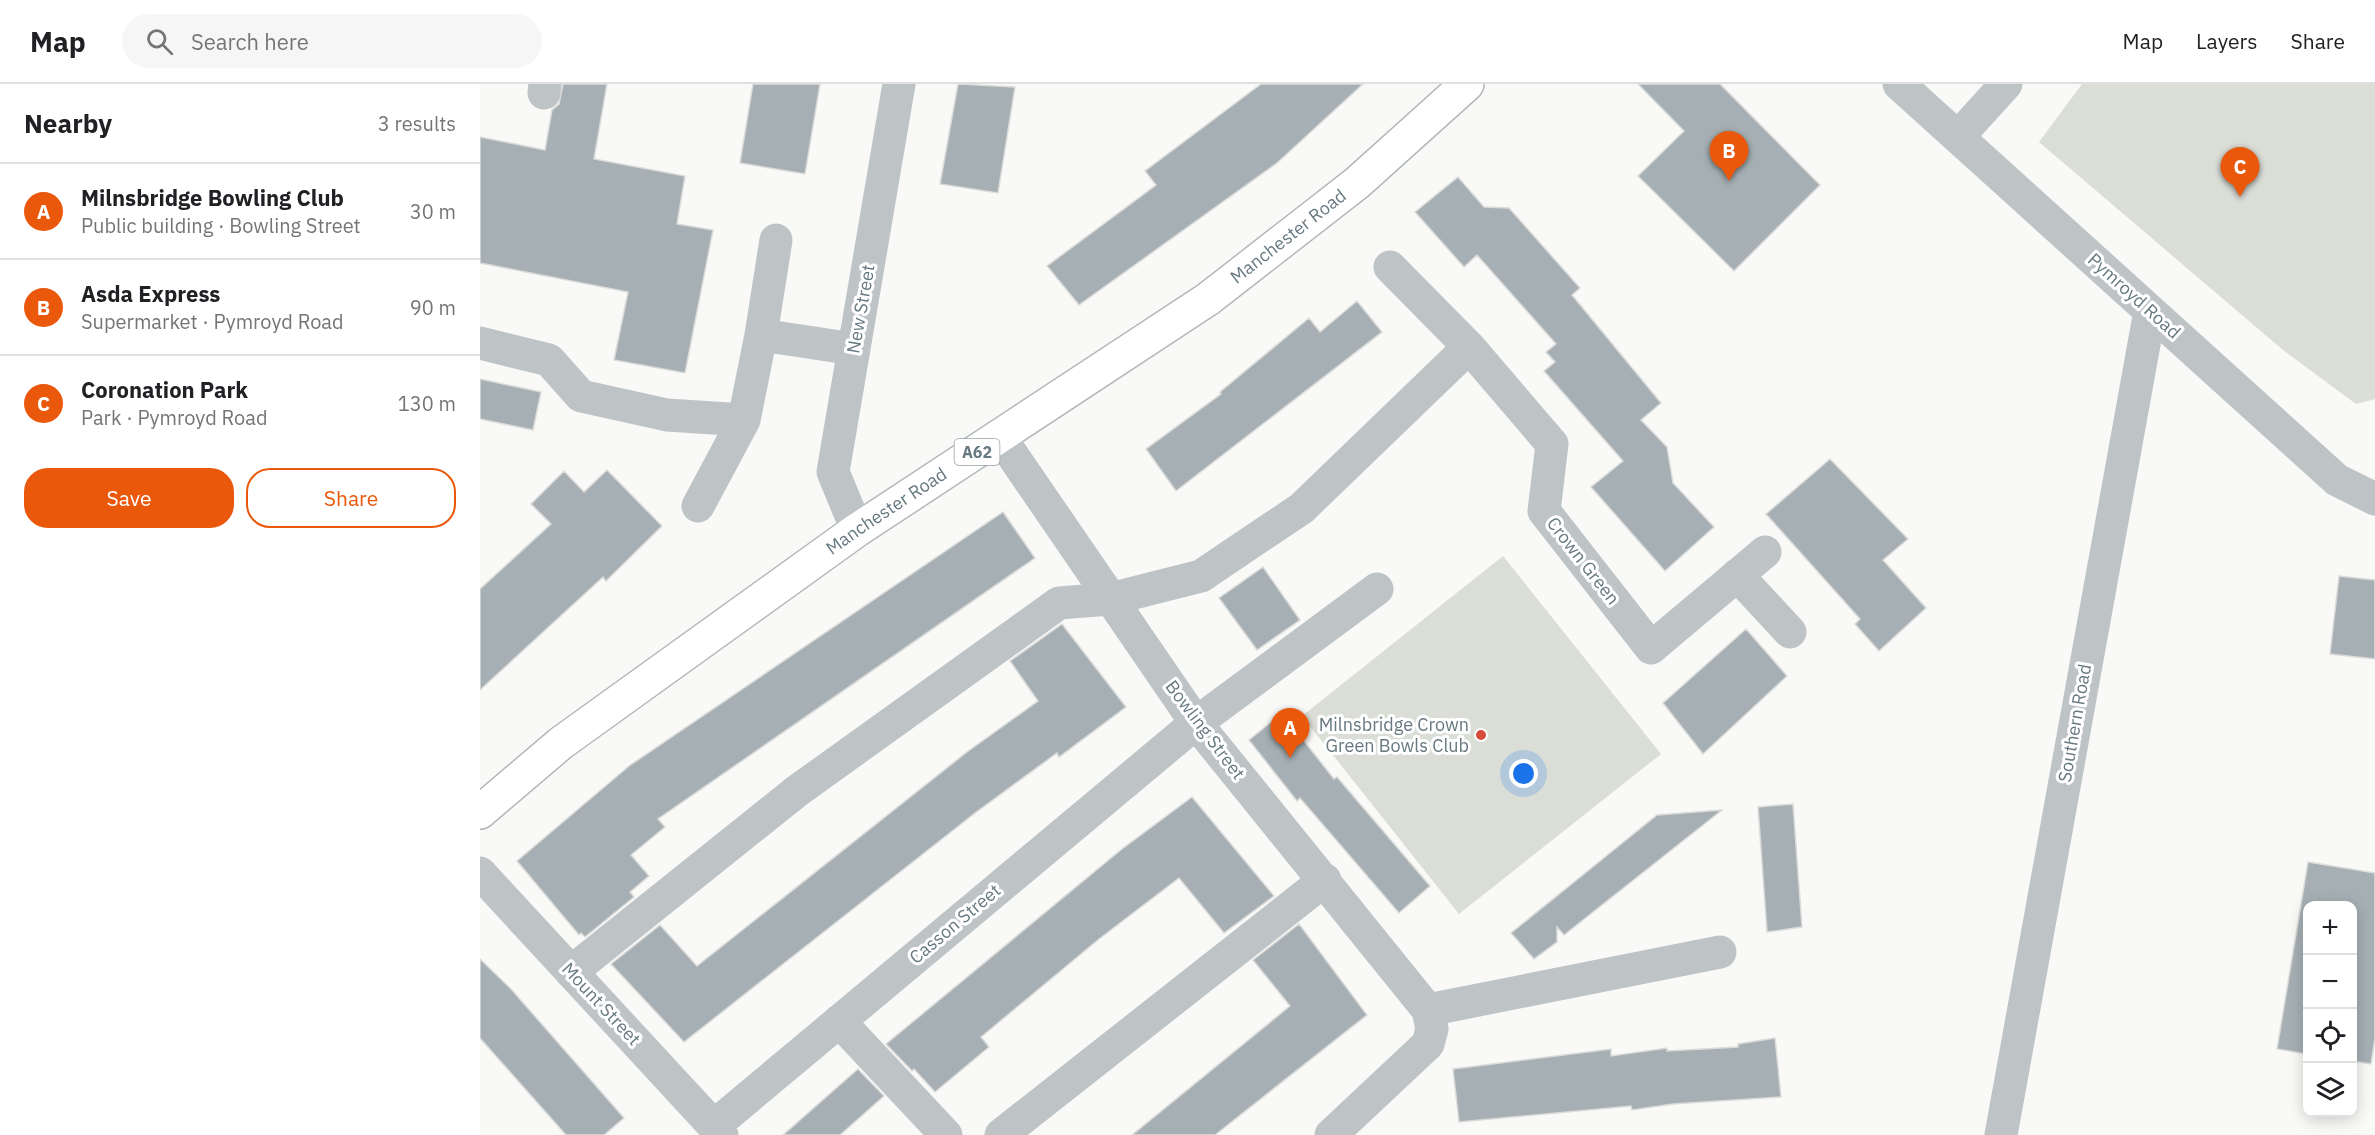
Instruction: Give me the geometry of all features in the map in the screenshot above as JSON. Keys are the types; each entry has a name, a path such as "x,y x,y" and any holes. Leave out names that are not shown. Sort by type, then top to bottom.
{"main road":[{"name":"Manchester Road","path":"480,812 561,743 857,530 1208,299 1357,183 1467,84"}],"street":[{"name":"New Street","path":"857,530 833,472 899,84"},
{"name":"Pymroyd Road","path":"1899,84 2337,480 2375,500"},
{"path":"1958,136 2006,84"},
{"path":"698,506 744,420 761,335 776,240"},
{"name":"Crown Green","path":"1390,267 1469,346 1552,444 1544,511 1651,648 1765,552"},
{"name":"Southern Road","path":"2001,1135 2150,311"},
{"path":"761,335 854,349"},
{"path":"480,343 549,360 581,396 667,415 744,420"},
{"path":"571,972 797,791 1059,603 1110,599 1201,576 1302,508 1469,346"},
{"name":"Bowling Street","path":"1000,437 1196,723 1428,1010"},
{"path":"1737,575 1790,632"},
{"name":"Casson Street","path":"718,1130 839,1021 1196,723 1377,589"},
{"name":"Mount Street","path":"480,873 718,1130"},
{"path":"1000,1135 1325,880"},
{"path":"1331,1135 1428,1044 1432,1029 1428,1010 1720,952"},
{"path":"839,1021 946,1135"}],"shaded area":[{"path":"2082,84 2375,84 2375,399 2356,404 2283,350 2039,142"},
{"name":"Milnsbridge Crown Green Bowls Club","path":"1503,556 1661,754 1459,914 1302,716"}],"building":[{"path":"563,84 607,84 594,159 685,176 677,224 713,230 685,373 614,360 628,292 480,263 480,137 545,150 552,110 559,104"},
{"path":"753,84 820,84 805,174 740,163"},
{"path":"958,84 1015,87 998,193 940,184"},
{"path":"1261,84 1363,84 1277,163 1079,305 1047,266 1156,185 1145,171"},
{"path":"1638,84 1720,84 1820,185 1734,271 1638,176 1684,131"},
{"path":"1458,177 1484,207 1509,208 1580,288 1572,295 1661,403 1641,420 1667,447 1673,483 1714,527 1665,571 1591,487 1623,461 1544,371 1555,362 1546,352 1556,344 1477,255 1464,267 1415,212"},
{"path":"1357,301 1382,332 1176,491 1146,449 1221,394 1220,392 1309,318 1320,332"},
{"path":"480,379 541,392 533,430 480,419"},
{"path":"1830,459 1908,539 1883,560 1926,608 1879,651 1855,624 1860,619 1766,514"},
{"path":"607,470 662,526 606,581 603,577 480,690 480,589 551,524 531,504 564,471 584,492"},
{"path":"1003,512 1035,558 658,819 665,827 631,855 649,876 630,892 634,897 585,937 581,933 579,935 517,861 629,766"},
{"path":"1263,567 1300,620 1257,650 1219,598"},
{"path":"2339,576 2375,580 2375,659 2330,654"},
{"path":"1062,624 1126,707 1059,757 1057,753 975,813 684,1042 611,964 660,925 697,966 967,752 1038,701 1010,661"},
{"path":"1746,629 1787,676 1703,754 1663,703"},
{"path":"1282,713 1334,779 1337,777 1430,886 1399,913 1300,798 1297,801 1249,740"},
{"path":"1192,797 1274,896 1224,933 1179,878 1099,939 981,1037 989,1047 935,1092 886,1044 1122,849"},
{"path":"1793,804 1802,927 1767,932 1758,807"},
{"path":"1722,810 1564,935 1557,927 1557,942 1534,959 1511,933 1657,815"},
{"path":"2308,862 2375,873 2375,1038 2371,1064 2357,1062 2357,901 2303,901 2303,1053 2277,1049"},
{"path":"1299,924 1367,1015 1215,1135 1132,1135 1290,1006 1253,960"},
{"path":"480,959 511,989 624,1118 604,1135 566,1135 480,1038"},
{"path":"1775,1038 1781,1097 1673,1104 1632,1110 1631,1106 1459,1122 1453,1069 1611,1049 1611,1056 1667,1048 1667,1051 1738,1047 1738,1044"},
{"path":"858,1069 884,1096 840,1135 783,1135"}],"place":[{"name":"Asda Express","path":"1729,181"},
{"name":"Coronation Park","path":"2240,197"},
{"name":"Milnsbridge Crown Green Bowls Club","path":"1481,735"},
{"name":"Milnsbridge Bowling Club","path":"1290,758"}]}
